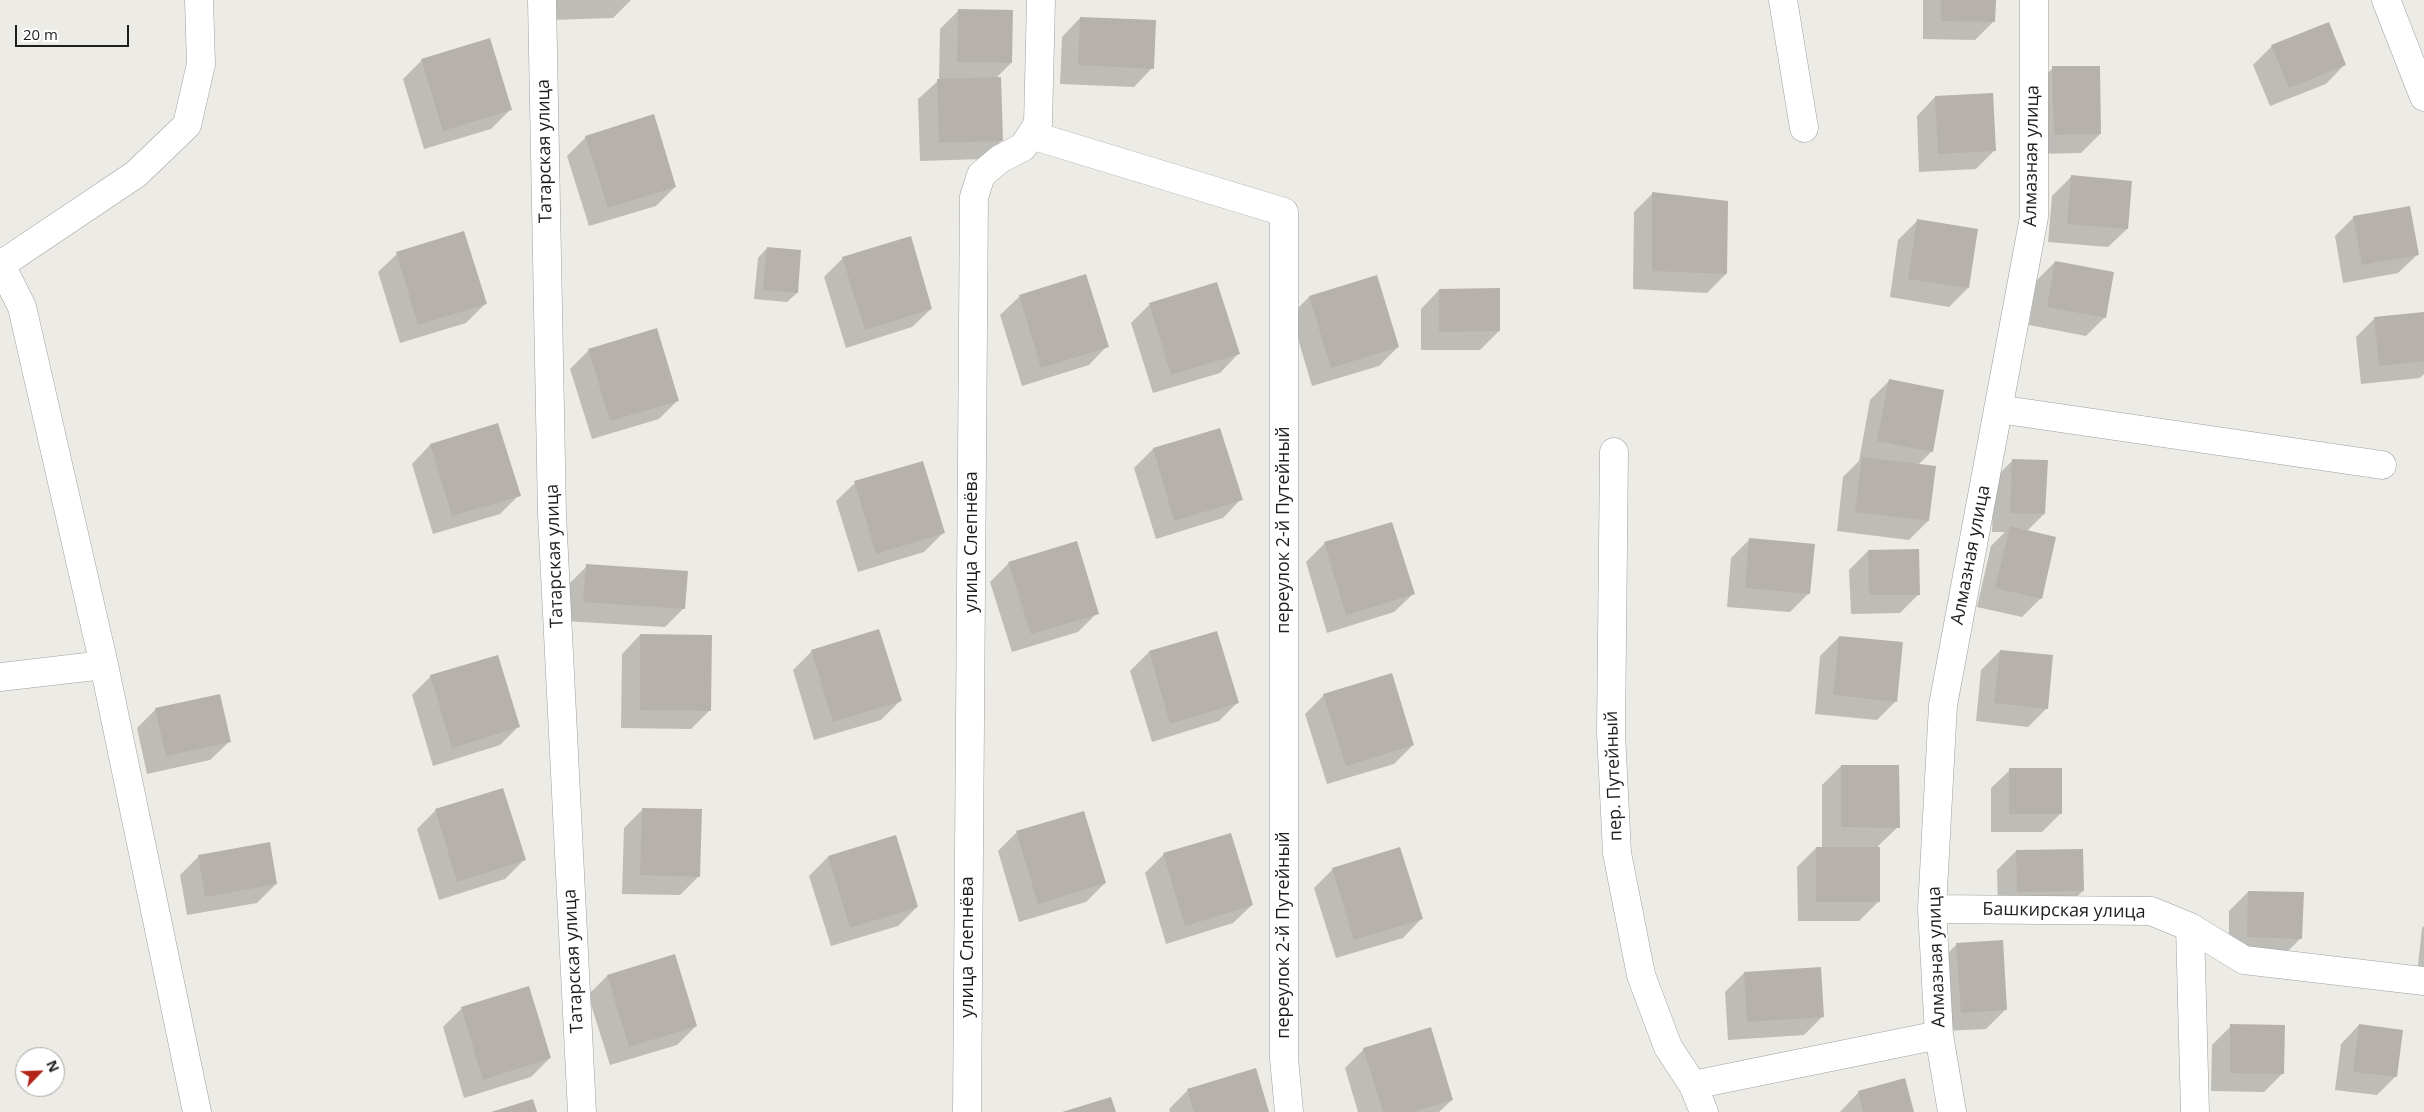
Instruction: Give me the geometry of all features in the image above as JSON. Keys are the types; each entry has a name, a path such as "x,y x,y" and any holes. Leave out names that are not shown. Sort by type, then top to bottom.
{"street":[{"path":"197,1112 104,665 22,307 1,263 136,174 188,124 201,64 199,0"},
{"name":"Татарская улица","path":"542,0 552,514 582,1112"},
{"name":"улица Слепнёва","path":"967,1112 974,198 981,175 1000,159 1023,147 1038,124 1041,0"},
{"path":"1783,0 1804,128"},
{"name":"Алмазная улица","path":"1952,1112 1939,1035 1932,909 1943,705 2034,217 2034,0"},
{"path":"2386,0 2424,97"},
{"name":"переулок 2-й Путейный","path":"1031,135 1284,212 1284,1058 1289,1112"},
{"path":"1998,409 2382,466"},
{"name":"пер. Путейный","path":"1614,452 1611,733 1617,853 1640,975 1668,1047 1694,1085 1704,1112"},
{"path":"0,676 104,665"},
{"name":"Башкирская улица","path":"1932,909 2151,911 2190,927 2244,960 2424,981"},
{"path":"2190,927 2196,1112"},
{"path":"1694,1085 1939,1035"}],"building":[{"path":"1941,0 1996,0 1995,22 1941,21"},
{"path":"958,9 1013,10 1012,63 957,62"},
{"path":"1080,17 1156,20 1154,69 1078,65"},
{"path":"2329,22 2346,65 2289,88 2271,45"},
{"path":"490,38 512,110 443,131 421,59"},
{"path":"2052,66 2100,66 2101,134 2054,135"},
{"path":"1001,77 1003,141 939,143 937,79"},
{"path":"1993,93 1996,151 1938,154 1935,96"},
{"path":"654,114 676,187 608,208 585,136"},
{"path":"2071,175 2132,181 2128,229 2067,224"},
{"path":"1652,192 1728,201 1727,274 1652,271"},
{"path":"2410,206 2419,255 2362,265 2353,216"},
{"path":"1917,219 1978,229 1969,288 1908,279"},
{"path":"464,231 487,304 418,325 396,252"},
{"path":"911,236 932,309 865,330 842,257"},
{"path":"767,247 801,250 798,293 763,290"},
{"path":"2055,261 2114,272 2106,318 2047,307"},
{"path":"1086,274 1109,347 1041,368 1019,295"},
{"path":"1377,275 1399,347 1331,368 1309,296"},
{"path":"1217,282 1240,354 1171,375 1149,303"},
{"path":"1500,288 1500,331 1439,332 1439,289"},
{"path":"2424,312 2424,361 2379,366 2374,317"},
{"path":"657,328 679,401 610,421 588,349"},
{"path":"1889,379 1944,390 1933,452 1877,441"},
{"path":"498,423 521,496 452,516 430,444"},
{"path":"1220,428 1243,500 1174,521 1153,448"},
{"path":"1862,457 1936,466 1929,521 1855,512"},
{"path":"2012,459 2048,460 2045,514 2010,513"},
{"path":"923,461 945,533 876,554 854,481"},
{"path":"1392,522 1415,594 1346,615 1324,542"},
{"path":"2010,526 2056,537 2042,599 1995,588"},
{"path":"1749,538 1815,544 1810,594 1745,588"},
{"path":"1077,541 1099,614 1031,634 1008,562"},
{"path":"1919,549 1920,595 1869,595 1868,550"},
{"path":"586,564 688,571 685,609 583,602"},
{"path":"879,629 902,701 833,722 811,650"},
{"path":"1217,631 1239,703 1170,724 1149,651"},
{"path":"640,634 712,635 711,711 640,710"},
{"path":"1839,636 1903,642 1897,702 1833,695"},
{"path":"2000,650 2053,655 2048,709 1994,703"},
{"path":"498,655 520,727 452,748 430,675"},
{"path":"1392,673 1414,745 1346,766 1323,694"},
{"path":"220,694 231,742 166,756 155,708"},
{"path":"1841,765 1899,765 1900,828 1841,827"},
{"path":"2009,768 2062,768 2062,814 2009,814"},
{"path":"503,788 526,860 457,882 435,809"},
{"path":"642,808 702,809 700,877 640,875"},
{"path":"1084,811 1106,883 1038,904 1016,831"},
{"path":"1231,833 1253,905 1185,926 1163,853"},
{"path":"896,835 918,907 850,928 828,856"},
{"path":"270,842 277,884 205,897 198,855"},
{"path":"1400,847 1423,919 1354,940 1332,868"},
{"path":"1816,847 1880,847 1880,902 1816,902"},
{"path":"2083,849 2084,891 2017,892 2016,850"},
{"path":"2248,891 2304,892 2302,939 2247,937"},
{"path":"2003,940 2007,1010 1961,1013 1956,943"},
{"path":"675,954 697,1026 629,1047 607,975"},
{"path":"1821,967 1824,1017 1747,1022 1744,972"},
{"path":"529,986 551,1058 483,1080 461,1007"},
{"path":"2230,1024 2285,1025 2284,1074 2230,1073"},
{"path":"2359,1024 2403,1030 2397,1077 2353,1072"},
{"path":"1431,1027 1453,1100 1413,1112 1383,1112 1363,1048"},
{"path":"1256,1068 1269,1112 1194,1112 1187,1089"},
{"path":"1905,1078 1914,1112 1863,1112 1858,1091"},
{"path":"1111,1097 1116,1112 1062,1112"},
{"path":"533,1099 537,1112 491,1112"}]}
